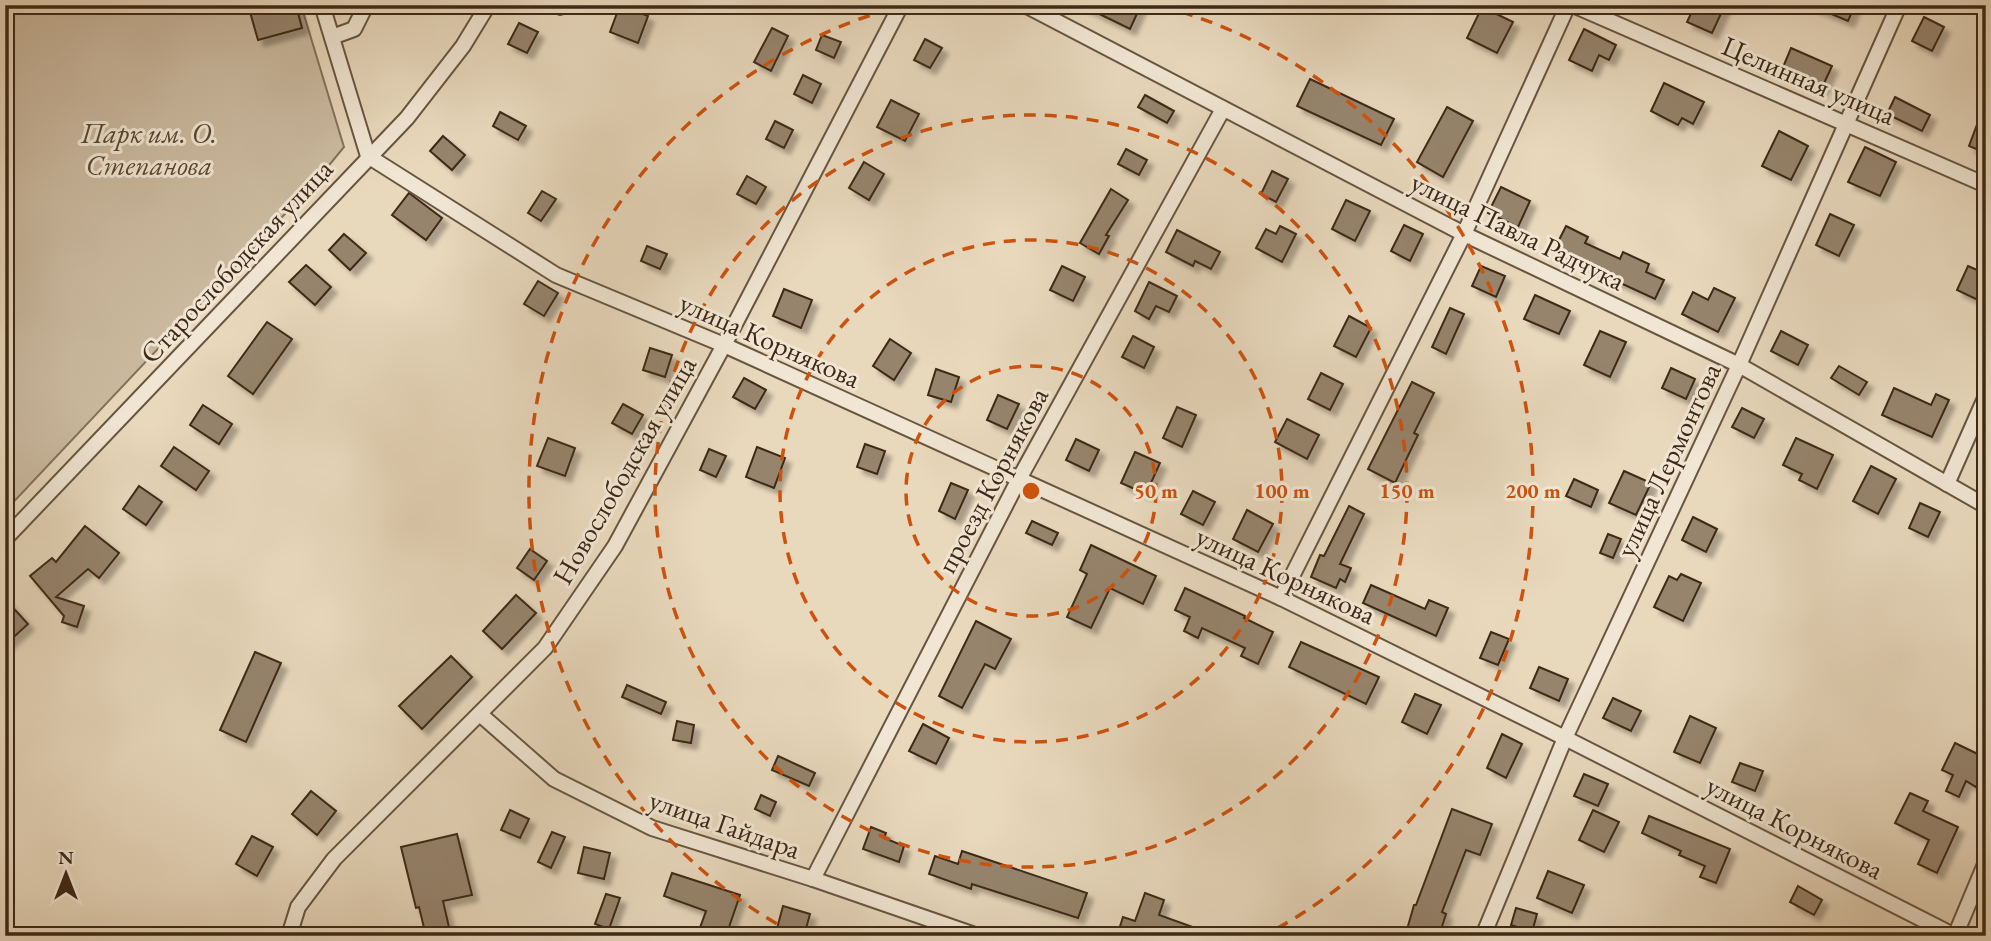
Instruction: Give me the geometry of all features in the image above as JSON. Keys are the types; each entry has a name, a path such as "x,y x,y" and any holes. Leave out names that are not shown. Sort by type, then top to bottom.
{"street":[{"path":"322,5 368,156"},
{"path":"332,37 354,29 366,5"},
{"name":"Старослободская улица","path":"5,539 415,108 463,46 488,5"},
{"name":"Новослободская улица","path":"289,936 298,907 334,859 481,715 545,648 615,547 724,345 901,5"},
{"name":"улица Павла Радчука","path":"1025,5 1464,234 1739,365 1986,506"},
{"path":"1280,598 1464,234 1570,5"},
{"name":"Целинная улица","path":"1570,5 1846,122 1986,185"},
{"name":"улица Лермонтова","path":"1483,936 1565,738 1739,365 1899,5"},
{"name":"проезд Корнякова","path":"813,880 1019,479 1223,109"},
{"name":"улица Корнякова","path":"368,156 556,275 724,345 1280,598 1565,738 1955,936"},
{"path":"1947,484 1986,397"},
{"name":"улица Гайдара","path":"481,715 554,779 652,828 978,936"},
{"path":"1955,936 1986,862"}],"lane":[{"path":"552,5 560,11 580,5"}],"green space":[{"name":"Парк им. О. Степанова","path":"5,5 301,5 344,147 317,180 5,511"}],"building":[{"path":"248,5 296,5 302,28 258,40"},
{"path":"620,5 648,16 638,43 610,32"},
{"path":"1081,5 1141,5 1130,29"},
{"path":"1695,5 1725,5 1712,33 1687,22"},
{"path":"1810,5 1855,5 1848,21"},
{"path":"1482,7 1513,22 1497,53 1467,38"},
{"path":"1924,17 1944,27 1932,51 1912,41"},
{"path":"519,23 538,32 527,53 508,44"},
{"path":"772,28 788,36 771,71 754,62"},
{"path":"1584,29 1616,45 1609,60 1599,55 1592,71 1569,60"},
{"path":"822,35 841,42 834,58 816,50"},
{"path":"925,39 942,48 930,68 914,60"},
{"path":"1791,48 1832,66 1821,90 1781,72"},
{"path":"803,75 821,84 812,103 794,94"},
{"path":"1310,79 1394,119 1381,145 1297,106"},
{"path":"1664,83 1704,102 1693,124 1682,118 1678,125 1651,111"},
{"path":"1145,95 1174,111 1167,123 1138,107"},
{"path":"1895,97 1930,115 1922,131 1887,114"},
{"path":"891,100 919,114 905,141 877,127"},
{"path":"1986,106 1986,153 1969,146"},
{"path":"1447,107 1473,121 1443,177 1417,162"},
{"path":"500,112 526,126 518,140 493,126"},
{"path":"775,121 793,130 784,148 766,139"},
{"path":"1779,131 1808,146 1791,180 1762,166"},
{"path":"443,136 465,155 452,170 430,151"},
{"path":"1865,147 1896,162 1880,196 1848,182"},
{"path":"1126,149 1147,160 1139,175 1118,164"},
{"path":"864,162 884,174 869,200 849,188"},
{"path":"1272,171 1288,179 1276,202 1261,194"},
{"path":"747,176 766,187 756,204 737,194"},
{"path":"1501,187 1530,201 1518,227 1488,213"},
{"path":"1111,189 1128,200 1106,235 1109,236 1099,254 1080,243"},
{"path":"542,191 556,199 541,221 528,213"},
{"path":"409,193 442,218 426,240 392,215"},
{"path":"1346,200 1370,211 1355,241 1332,229"},
{"path":"1830,214 1854,225 1839,256 1816,245"},
{"path":"1404,225 1423,234 1410,261 1391,251"},
{"path":"1280,226 1296,234 1282,262 1256,248 1266,229 1276,234"},
{"path":"1566,226 1588,237 1585,243 1620,259 1623,252 1649,264 1646,272 1664,280 1655,299 1553,252"},
{"path":"1177,230 1220,252 1211,269 1195,261 1193,266 1166,252"},
{"path":"344,234 366,253 350,270 329,250"},
{"path":"647,246 667,254 660,269 641,261"},
{"path":"306,265 331,287 315,305 289,282"},
{"path":"1062,266 1085,277 1073,301 1050,290"},
{"path":"1481,266 1505,276 1496,297 1472,286"},
{"path":"1968,266 1986,274 1986,283 1978,300 1957,290"},
{"path":"538,281 558,293 544,316 524,304"},
{"path":"1149,282 1177,296 1169,312 1156,306 1149,319 1135,311"},
{"path":"1714,288 1735,298 1718,332 1682,314 1693,292 1708,300"},
{"path":"784,289 812,300 801,328 773,316"},
{"path":"1535,295 1570,311 1559,334 1524,319"},
{"path":"1450,308 1464,314 1446,354 1432,347"},
{"path":"1349,316 1371,328 1356,357 1334,346"},
{"path":"267,322 292,339 253,394 228,376"},
{"path":"1600,331 1626,342 1610,377 1584,365"},
{"path":"1781,331 1808,345 1798,365 1771,351"},
{"path":"1133,336 1154,347 1144,368 1122,357"},
{"path":"890,339 911,353 894,380 873,366"},
{"path":"650,348 672,355 665,377 643,370"},
{"path":"1839,366 1867,382 1859,395 1831,378"},
{"path":"1671,368 1695,379 1686,399 1662,388"},
{"path":"936,369 959,377 951,402 928,395"},
{"path":"1321,373 1343,384 1330,410 1308,399"},
{"path":"744,378 766,390 755,409 733,397"},
{"path":"1412,382 1434,393 1414,433 1418,435 1395,483 1368,469"},
{"path":"1894,388 1931,405 1936,394 1949,400 1932,437 1882,415"},
{"path":"998,395 1019,404 1007,429 987,420"},
{"path":"623,404 643,415 632,434 612,423"},
{"path":"203,405 232,424 219,444 190,425"},
{"path":"1177,407 1196,415 1182,447 1163,438"},
{"path":"1742,408 1764,419 1754,438 1732,427"},
{"path":"1287,419 1319,435 1307,459 1275,442"},
{"path":"548,438 575,448 565,476 537,466"},
{"path":"1796,438 1833,455 1817,489 1799,480 1802,474 1783,465"},
{"path":"1076,439 1099,450 1089,471 1066,460"},
{"path":"865,444 885,451 877,474 857,467"},
{"path":"174,447 209,471 196,490 161,466"},
{"path":"757,447 785,458 774,488 746,477"},
{"path":"709,449 726,456 716,477 700,470"},
{"path":"1135,452 1160,463 1146,494 1121,483"},
{"path":"1871,466 1896,479 1878,514 1853,501"},
{"path":"1624,471 1651,483 1636,515 1609,503"},
{"path":"1574,479 1598,490 1591,507 1566,496"},
{"path":"951,483 968,490 955,519 939,511"},
{"path":"139,486 162,502 146,525 123,509"},
{"path":"1193,491 1215,502 1203,525 1181,514"},
{"path":"1920,503 1940,512 1928,537 1909,528"},
{"path":"1349,506 1364,514 1340,564 1351,568 1345,582 1340,579 1336,588 1311,577 1320,555 1324,556"},
{"path":"1247,510 1273,524 1258,552 1233,539"},
{"path":"1693,517 1717,529 1706,552 1682,540"},
{"path":"1032,521 1058,533 1052,545 1026,533"},
{"path":"85,526 119,553 99,578 88,569 56,597 84,606 77,627 62,622 64,616 30,576 52,558 56,562"},
{"path":"1608,534 1621,539 1613,558 1600,553"},
{"path":"1091,545 1156,576 1143,604 1110,588 1091,628 1067,617 1087,574 1080,570"},
{"path":"530,549 547,561 534,580 517,568"},
{"path":"1681,574 1701,583 1683,621 1654,607 1669,576 1677,580"},
{"path":"1371,585 1425,609 1429,600 1448,608 1436,636 1363,603"},
{"path":"1185,588 1273,632 1258,664 1241,656 1245,648 1202,628 1198,638 1184,631 1190,617 1175,610"},
{"path":"516,595 536,613 502,649 483,631"},
{"path":"5,599 28,624 5,645"},
{"path":"976,621 1011,639 995,669 985,664 962,708 939,696"},
{"path":"1491,632 1509,639 1498,665 1480,658"},
{"path":"1301,642 1379,677 1366,704 1289,667"},
{"path":"255,652 281,663 246,742 220,730"},
{"path":"451,656 472,677 422,729 399,706"},
{"path":"1539,667 1568,679 1559,701 1530,688"},
{"path":"627,685 666,702 661,714 622,697"},
{"path":"1415,694 1441,705 1427,734 1402,722"},
{"path":"1613,698 1641,711 1631,731 1603,718"},
{"path":"1690,716 1716,728 1700,763 1674,752"},
{"path":"677,721 694,725 691,743 673,740"},
{"path":"923,724 949,738 936,764 909,751"},
{"path":"1502,734 1522,744 1506,778 1487,768"},
{"path":"1955,743 1986,758 1986,768 1976,787 1966,781 1959,797 1946,791 1953,775 1942,770"},
{"path":"778,756 815,773 809,786 772,770"},
{"path":"1740,763 1763,771 1755,791 1732,782"},
{"path":"1584,774 1608,784 1598,806 1574,796"},
{"path":"311,791 336,811 317,835 292,814"},
{"path":"1910,793 1928,801 1923,811 1958,827 1937,873 1918,864 1929,840 1895,823"},
{"path":"761,795 776,802 770,816 755,809"},
{"path":"1452,809 1492,824 1480,855 1466,850 1442,912 1446,914 1439,936 1414,936 1406,933 1414,905"},
{"path":"510,810 529,819 520,838 501,830"},
{"path":"1593,810 1619,822 1604,852 1579,840"},
{"path":"1649,816 1730,849 1716,883 1700,877 1705,866 1679,855 1681,851 1642,833"},
{"path":"871,827 886,833 884,838 904,846 899,862 863,849"},
{"path":"552,832 565,837 551,868 538,862"},
{"path":"457,834 472,895 443,901 451,936 426,936 401,847"},
{"path":"252,836 273,847 257,876 236,864"},
{"path":"584,847 610,853 604,879 578,873"},
{"path":"962,851 1087,893 1078,918 972,884 971,889 929,874 935,856 958,864"},
{"path":"1548,871 1584,885 1572,913 1537,898"},
{"path":"672,873 740,895 726,936 697,936 706,911 664,896"},
{"path":"1798,886 1822,900 1814,915 1790,902"},
{"path":"1145,893 1164,900 1159,915 1212,936 1117,936 1123,917 1135,921"},
{"path":"606,894 620,898 609,929 595,924"},
{"path":"783,906 810,914 804,936 775,936"},
{"path":"1516,908 1537,914 1532,932 1511,925"}]}
